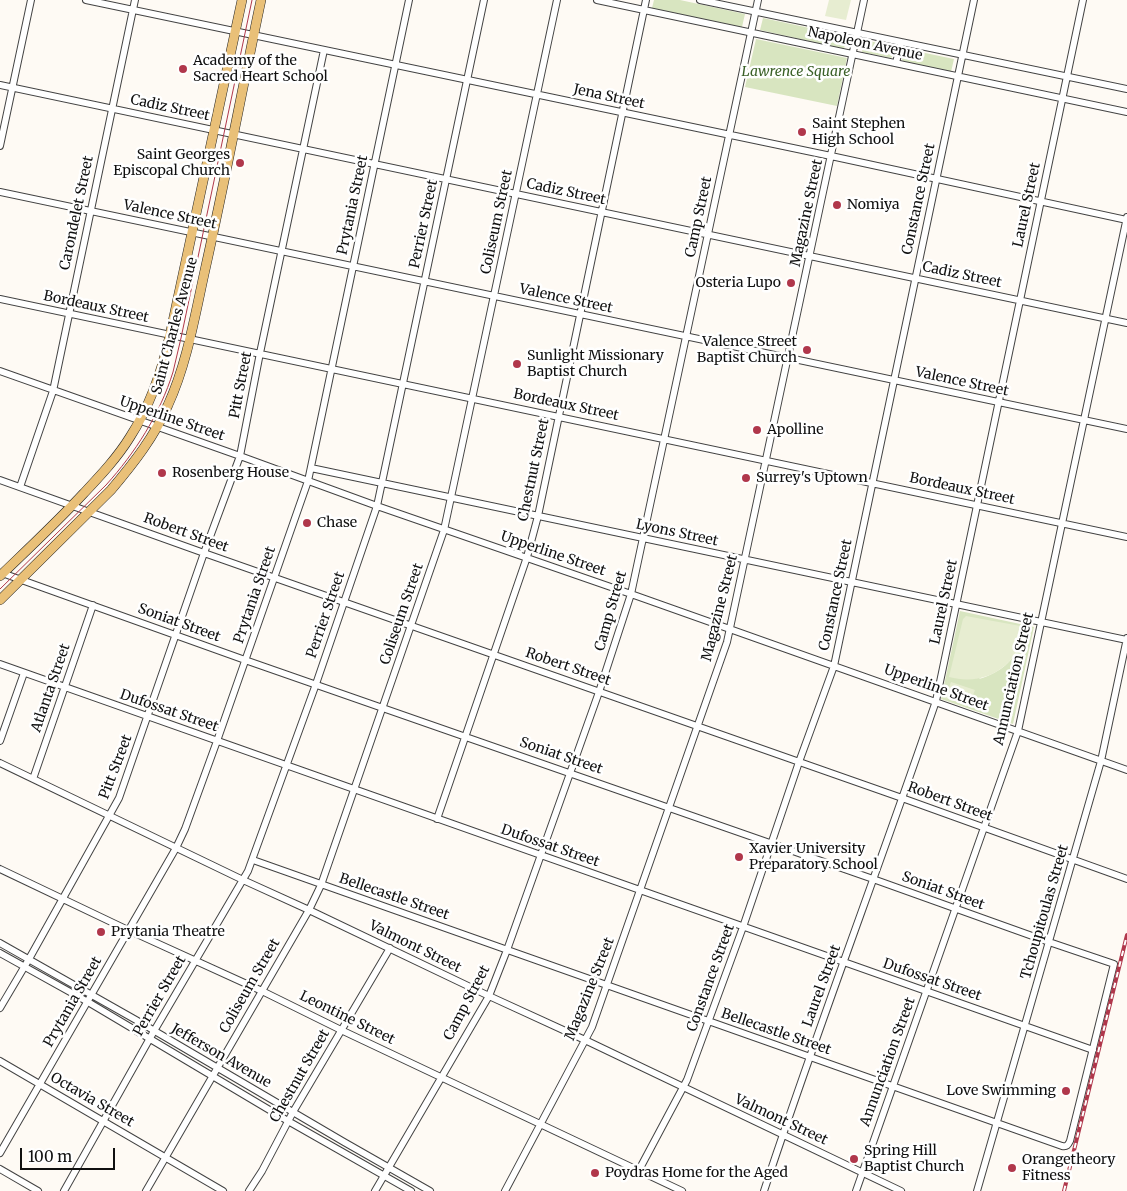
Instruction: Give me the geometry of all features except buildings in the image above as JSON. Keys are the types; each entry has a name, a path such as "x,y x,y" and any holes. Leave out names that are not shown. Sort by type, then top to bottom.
{"main road":[{"name":"Saint Charles Avenue","path":"1,574 98,479 115,458 140,421 158,380 170,335 242,0"},
{"name":"Saint Charles Avenue","path":"0,600 126,473 158,427 169,404 189,340 261,0"}],"street":[{"path":"0,146 31,0"},
{"name":"Jena Street","path":"86,0 831,156 936,180 1127,218"},
{"name":"Carondelet Street","path":"20,487 53,391 135,0"},
{"name":"Prytania Street","path":"0,1153 176,848 185,829 245,660 308,481 409,0"},
{"name":"Perrier Street","path":"64,1191 154,1031 243,880 316,684 377,506 484,0"},
{"name":"Coliseum Street","path":"146,1191 321,885 383,707 444,530 557,0"},
{"name":"Napoleon Avenue","path":"597,0 1127,112"},
{"name":"Chestnut Street","path":"437,819 527,557 538,516 646,0"},
{"name":"Napoleon Avenue","path":"700,0 1127,89"},
{"name":"Camp Street","path":"375,1191 489,996 600,692 631,594 758,0"},
{"name":"Magazine Street","path":"505,1191 592,1027 727,642 864,0"},
{"name":"Constance Street","path":"639,1170 684,1087 743,927 834,666 974,0"},
{"name":"Laurel Street","path":"764,1191 809,1057 936,701 1083,0"},
{"path":"896,63 901,42"},
{"name":"Pitt Street","path":"0,1008 119,798 204,553 240,456 324,50"},
{"name":"Cadiz Street","path":"0,86 1127,323"},
{"name":"Valence Street","path":"0,192 1127,429"},
{"name":"Annunciation Street","path":"856,1191 1018,731 1127,218"},
{"name":"Bordeaux Street","path":"0,299 1127,537"},
{"name":"Upperline Street","path":"0,371 444,530 527,557 1127,770"},
{"name":"Lyons Street","path":"311,468 1127,640"},
{"name":"Robert Street","path":"0,480 1127,879"},
{"name":"Soniat Street","path":"1,574 1114,964 1093,1050"},
{"name":"Atlanta Street","path":"33,779 93,605"},
{"name":"Tchoupitoulas Street","path":"977,1191 1101,761 1127,640"},
{"name":"Dufossat Street","path":"0,664 1093,1050"},
{"path":"0,741 24,672"},
{"name":"Valmont Street","path":"0,763 901,1191"},
{"name":"Bellecastle Street","path":"252,860 1062,1146 1068,1145 1070,1141 1093,1050"},
{"name":"Leontine Street","path":"0,869 262,991 682,1191"},
{"name":"Jefferson Avenue","path":"0,943 430,1191"},
{"name":"Chestnut Street","path":"249,1191 262,1171 293,1112 390,948"},
{"name":"Jefferson Avenue","path":"0,953 88,1002 288,1121 411,1191"},
{"name":"Octavia Street","path":"0,1061 223,1191"},
{"path":"0,1169 38,1191"}],"green space":[{"path":"654,0 680,0 745,14 742,27 652,8"},
{"path":"829,0 851,0 846,20 825,16"},
{"path":"763,18 847,36 844,49 760,30"},
{"name":"Lawrence Square","path":"756,39 847,58 837,106 745,87"},
{"path":"864,40 893,46 892,57 862,52"},
{"path":"904,50 954,59 951,72 903,61"},
{"path":"960,611 1034,627 1013,724 941,699","holes":["1024,637 1012,659 1001,669 979,679"]},
{"path":"966,616 1026,627 1022,640 1009,662 988,676 976,679 949,677 963,619"},
{"path":"951,682 975,690 969,706 945,698"}],"tram line":[{"path":"0,589 117,473 146,432 168,388 181,338 252,0"}],"railway":[{"path":"1064,1191 1127,935"}],"place":[{"name":"Academy of the Sacred Heart School","path":"183,69"},
{"name":"Saint Stephen High School","path":"802,132"},
{"name":"Saint Georges Episcopal Church","path":"240,163"},
{"name":"Nomiya","path":"837,205"},
{"name":"Osteria Lupo","path":"791,283"},
{"name":"Valence Street Baptist Church","path":"807,350"},
{"name":"Sunlight Missionary Baptist Church","path":"517,364"},
{"name":"Apolline","path":"757,430"},
{"name":"Rosenberg House","path":"162,473"},
{"name":"Surrey's Uptown","path":"746,478"},
{"name":"Chase","path":"307,523"},
{"name":"Xavier University Preparatory School","path":"739,857"},
{"name":"Prytania Theatre","path":"101,932"},
{"name":"Love Swimming","path":"1066,1091"},
{"name":"Spring Hill Baptist Church","path":"854,1159"},
{"name":"Orangetheory Fitness","path":"1012,1168"},
{"name":"Poydras Home for the Aged","path":"595,1173"}]}
